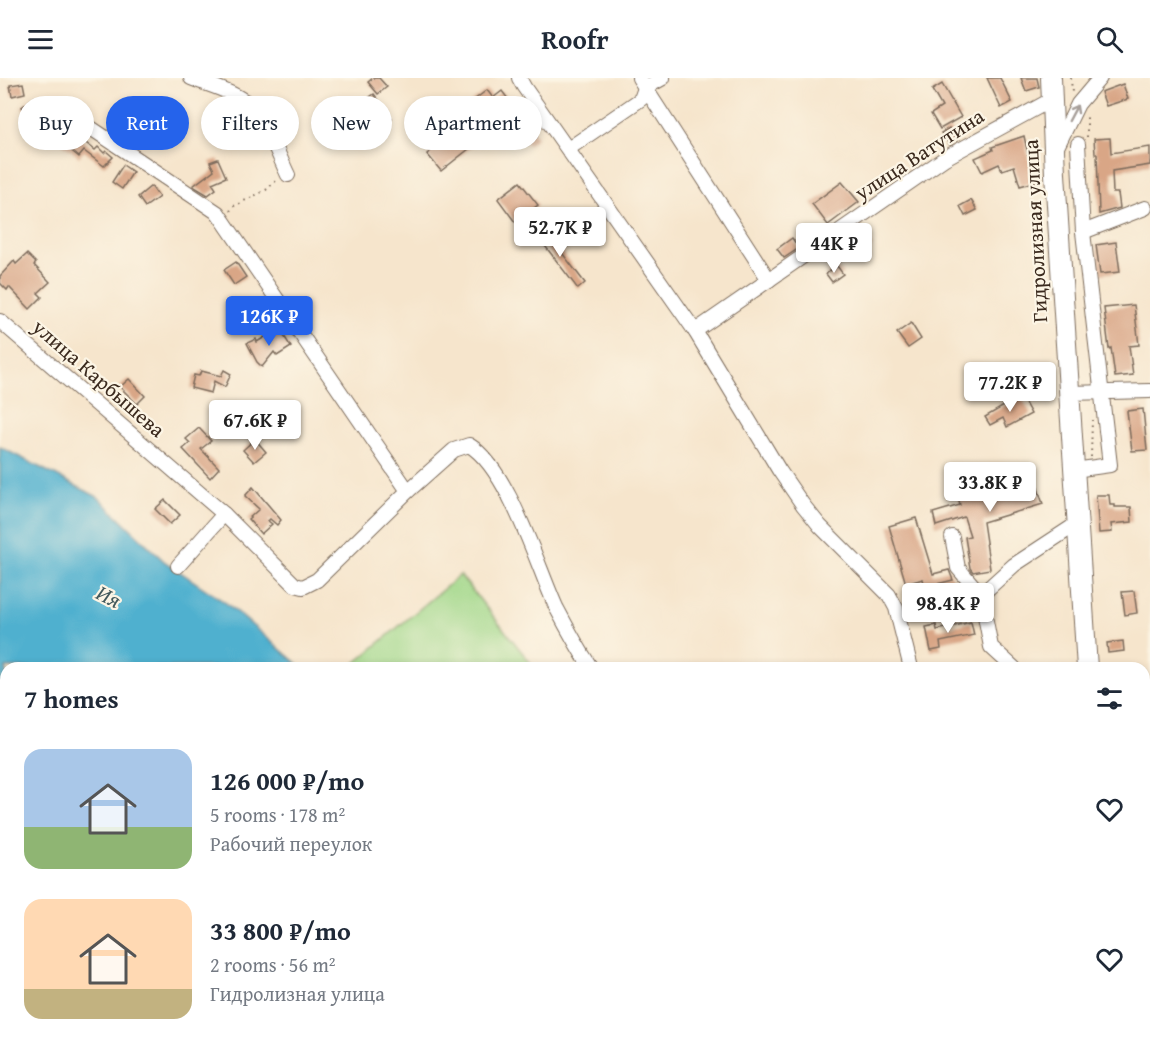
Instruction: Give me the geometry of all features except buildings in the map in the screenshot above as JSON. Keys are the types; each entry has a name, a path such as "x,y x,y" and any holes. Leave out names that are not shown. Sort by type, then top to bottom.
{"highway":[{"name":"Гидролизная улица","path":"1051,78 1069,393 1082,469 1078,523 1086,662"}],"street":[{"path":"191,78 236,96 254,109 267,130 287,174"},
{"path":"519,78 695,331 779,470 803,505 820,526 889,595 896,608 910,662"},
{"path":"642,83 663,78"},
{"path":"1054,154 1073,112 1100,78"},
{"path":"568,149 641,99 642,83"},
{"path":"642,83 769,280"},
{"name":"улица Ватутина","path":"695,331 945,158 1051,100"},
{"path":"94,131 218,213 408,491 454,450 469,445 485,459 503,483 556,606 587,662"},
{"path":"1078,144 1097,393 1110,465 1082,469"},
{"path":"1083,232 1145,208"},
{"name":"улица Карбышева","path":"0,321 224,514 295,585 303,587 317,580 408,491"},
{"path":"1069,393 1150,391"},
{"path":"178,566 224,514"},
{"path":"981,595 1014,565 1078,523"},
{"path":"952,537 958,568 981,595 991,647 1007,662"}],"path":[{"path":"223,220 234,206 266,190 287,174"},
{"path":"1082,469 1097,393"}],"green space":[{"path":"460,575 530,662 356,662"}],"water":[{"name":"Ия","path":"0,447 98,497 164,561 226,603 295,662 0,662"}]}
